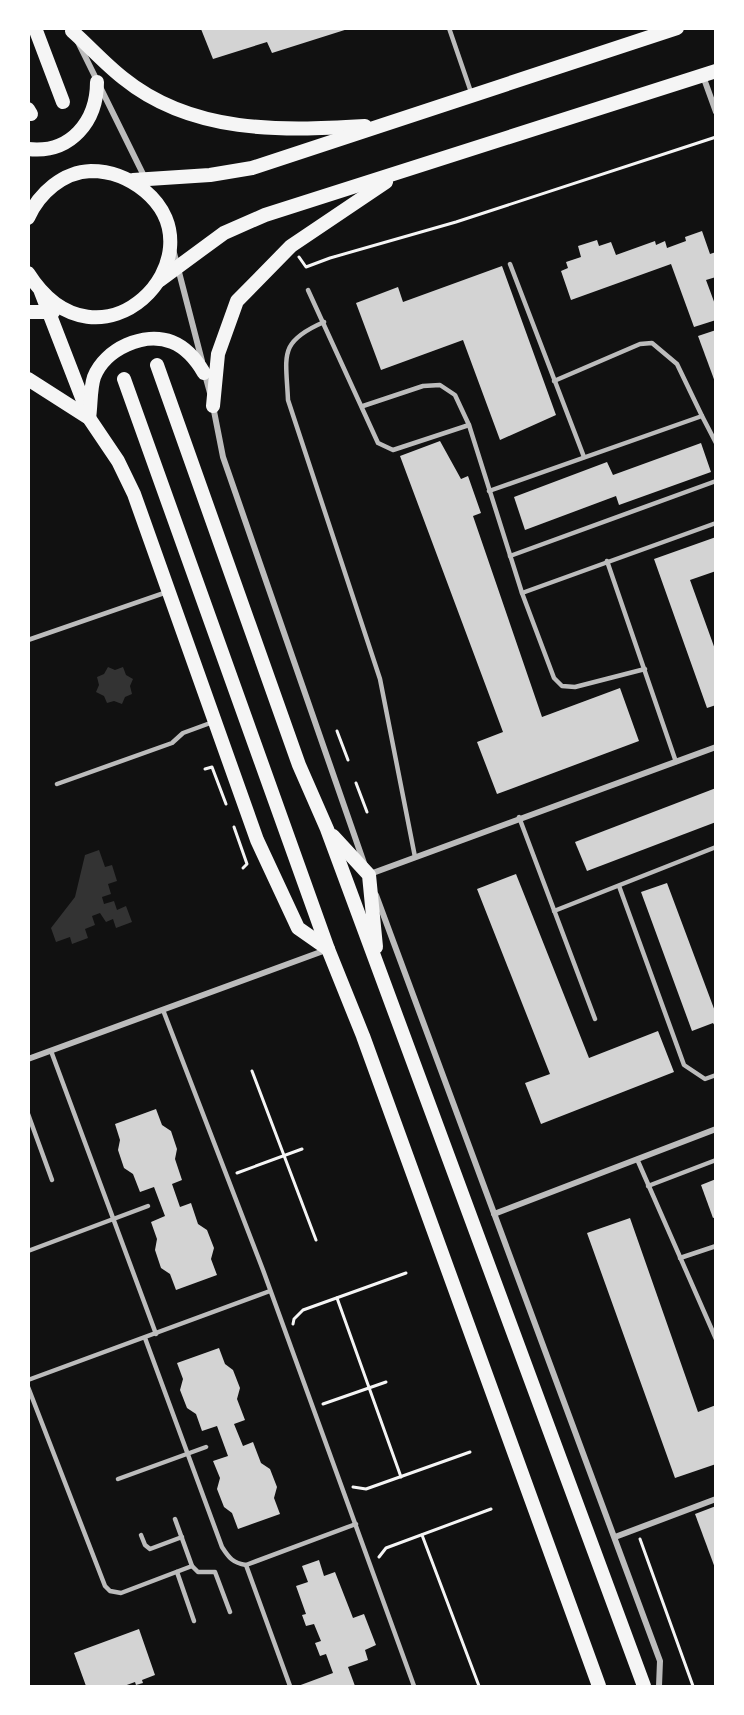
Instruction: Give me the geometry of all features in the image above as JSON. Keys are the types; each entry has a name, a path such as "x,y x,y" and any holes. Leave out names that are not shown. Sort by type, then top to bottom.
{"main road":[{"path":"35,28 63,102"},
{"path":"30,211 48,189 67,177 89,171 112,173 133,180 147,181 252,168 677,28"},
{"path":"72,30 123,78 142,91 159,101 204,118 252,128 312,129 385,124"},
{"path":"28,312 47,311 104,317 126,311 146,298 160,280 224,233 265,215 709,73"},
{"path":"28,149 59,145 79,134 92,112 97,97 97,82"},
{"path":"213,406 218,354 237,301 291,246 398,174"},
{"path":"133,180 151,196 159,208 170,238 168,258 160,280"},
{"path":"28,273 41,292 58,307 72,313"},
{"path":"41,292 89,418 118,461 134,494 257,840 298,928 328,949"},
{"path":"89,418 94,377 106,359 127,344 144,339 171,341 194,355 204,373"},
{"path":"157,365 299,765 327,829 644,1686"},
{"path":"28,379 89,418"},
{"path":"124,379 328,949 363,1036 599,1686"},
{"path":"327,829 369,875 378,969"}],"street":[{"path":"72,30 159,208"},
{"path":"709,73 716,111"},
{"path":"170,238 213,406 223,457 369,875 660,1661 659,1686"},
{"path":"369,875 519,817 716,747"},
{"path":"28,1059 328,949"},
{"path":"494,1214 716,1129"},
{"path":"615,1537 716,1499"}],"lane":[{"path":"449,28 473,97"},
{"path":"510,264 584,457"},
{"path":"308,290 378,443 388,450 393,450 469,425"},
{"path":"324,322 299,333 286,352 288,400 380,679 415,857"},
{"path":"554,381 640,344 652,343 677,364 716,443"},
{"path":"363,406 423,386 440,384 455,395 469,425 522,593 544,658 554,678 562,686 575,687 645,669"},
{"path":"489,491 702,416"},
{"path":"510,556 716,481"},
{"path":"522,593 716,523"},
{"path":"607,561 676,762"},
{"path":"28,640 170,591"},
{"path":"57,784 171,743 183,733 215,721"},
{"path":"519,817 595,1019"},
{"path":"555,911 716,847"},
{"path":"619,886 684,1065 705,1079 716,1075"},
{"path":"163,1010 270,1291 414,1686"},
{"path":"51,1051 156,1334"},
{"path":"28,1114 52,1180"},
{"path":"637,1159 716,1339"},
{"path":"648,1185 716,1160"},
{"path":"28,1251 148,1206"},
{"path":"680,1258 716,1246"},
{"path":"28,1380 270,1291"},
{"path":"145,1338 222,1547 229,1558 236,1564 246,1565 356,1524"},
{"path":"28,1386 105,1586 110,1591 121,1593 192,1566"},
{"path":"118,1479 206,1447"},
{"path":"175,1519 192,1566 198,1572 215,1572 230,1612"},
{"path":"141,1535 144,1545 150,1549 182,1537"},
{"path":"246,1565 290,1686"},
{"path":"177,1572 194,1621"}],"path":[{"path":"291,246 306,267 456,222 716,137"},
{"path":"337,730 348,760"},
{"path":"205,769 212,767 226,804"},
{"path":"356,783 367,812"},
{"path":"234,827 247,864 243,868"},
{"path":"252,1071 316,1240"},
{"path":"237,1173 302,1149"},
{"path":"294,1330 294,1318 298,1313 406,1273"},
{"path":"337,1298 401,1477"},
{"path":"325,1415 321,1404 386,1382"},
{"path":"348,1480 355,1489 361,1490 470,1452"},
{"path":"379,1564 382,1550 491,1509"},
{"path":"637,1528 693,1686"},
{"path":"422,1535 479,1686"}],"shaded area":[{"path":"108,667 115,670 123,667 126,675 133,679 130,686 132,694 125,697 122,704 114,701 107,703 104,696 96,692 99,685 97,677 104,674"},
{"path":"99,850 105,867 112,865 117,881 108,884 111,894 102,897 104,904 114,901 117,910 126,906 132,922 116,928 113,919 106,922 100,913 92,916 95,925 85,929 88,938 72,944 70,937 56,942 51,928 75,897 85,855"}],"building":[{"path":"351,28 272,53 267,42 213,59 201,29"},
{"path":"702,231 710,254 716,252 716,277 706,280 716,307 716,320 694,327 671,264 571,300 561,271 568,268 566,262 581,257 578,246 597,240 599,246 611,242 616,255 655,241 656,245 665,241 667,248 686,241 685,237"},
{"path":"502,266 556,415 500,440 463,340 381,370 356,303 398,287 403,302"},
{"path":"716,330 716,382 715,382 698,336"},
{"path":"440,441 461,479 468,476 481,513 473,516 542,717 620,688 639,741 497,794 477,742 503,732 400,456"},
{"path":"701,443 711,472 619,505 616,496 525,530 514,497 607,462 613,475"},
{"path":"716,537 716,571 690,580 716,652 716,705 707,708 654,559"},
{"path":"716,788 716,822 587,871 575,842"},
{"path":"516,874 589,1058 658,1031 674,1072 541,1124 525,1083 550,1074 477,889"},
{"path":"667,883 716,1014 716,1028 713,1023 692,1031 641,892"},
{"path":"156,1109 162,1125 171,1131 177,1149 175,1159 182,1180 172,1184 180,1207 191,1203 198,1224 207,1230 214,1248 211,1259 217,1275 176,1290 170,1274 161,1268 155,1250 157,1239 151,1222 165,1216 154,1187 140,1192 133,1174 124,1168 118,1150 120,1140 115,1124"},
{"path":"716,1179 716,1217 713,1218 701,1185"},
{"path":"630,1218 698,1412 716,1405 716,1464 675,1478 587,1233"},
{"path":"219,1348 225,1364 233,1370 240,1388 237,1399 245,1420 234,1424 243,1446 253,1442 261,1463 270,1469 277,1487 274,1498 280,1514 238,1529 232,1513 224,1507 217,1489 220,1478 213,1461 228,1456 217,1426 202,1431 196,1414 187,1408 180,1390 183,1379 177,1363"},
{"path":"716,1506 716,1568 715,1568 695,1514"},
{"path":"319,1560 324,1576 335,1572 353,1618 364,1614 376,1645 365,1650 368,1660 348,1667 355,1686 298,1686 333,1673 326,1654 320,1656 315,1643 321,1641 314,1624 306,1626 302,1615 306,1614 296,1586 308,1582 302,1566"},
{"path":"139,1629 155,1675 136,1685 135,1682 124,1686 86,1686 74,1653"}]}
